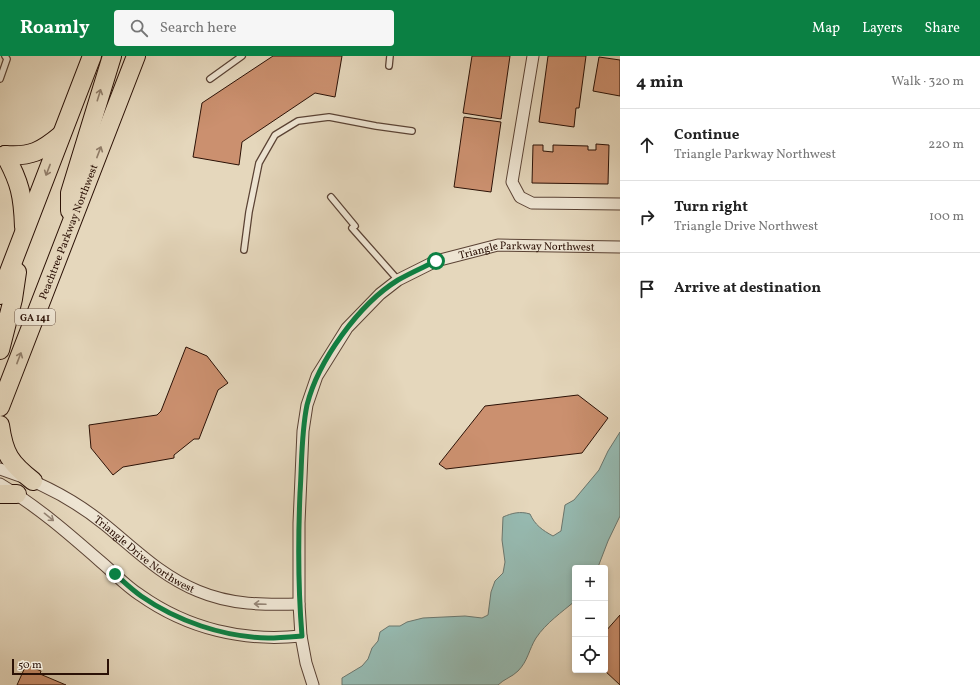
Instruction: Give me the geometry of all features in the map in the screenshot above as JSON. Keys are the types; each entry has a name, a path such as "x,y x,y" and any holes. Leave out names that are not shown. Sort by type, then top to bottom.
{"highway":[{"path":"0,295 92,56"},
{"path":"70,228 70,193 112,56"},
{"name":"Peachtree Parkway Northwest","path":"0,407 136,56"},
{"path":"3,154 27,155 39,151 62,134"},
{"path":"0,350 13,299 22,239 22,203 19,186 15,173 3,154"},
{"path":"0,426 8,456 21,471 33,481"}],"street":[{"path":"533,56 512,182 520,197 532,203 620,204"},
{"name":"Triangle Parkway Northwest","path":"313,685 306,663 299,604 299,539 303,431 308,405 317,376 346,328 380,294 398,280 436,261 498,245 620,247"},
{"name":"Triangle Drive Northwest","path":"0,470 33,481 60,494 105,524 168,576 198,591 231,601 247,604 299,604"},
{"path":"0,484 9,494 49,517 139,594 165,610 192,622 232,634 269,638 302,636"}],"lane":[{"path":"0,79 7,59 5,56"},
{"path":"210,80 242,56"},
{"path":"389,66 390,56"},
{"path":"244,250 249,212 259,163 275,135 298,121 329,117 412,131"},
{"path":"331,197 398,280"}],"water":[{"path":"620,432 620,516 599,565 572,565 572,603 544,627 536,638 524,663 518,671 498,685 342,685 342,678 362,666 368,659 372,648 378,641 380,632 389,626 400,626 407,622 423,618 465,616 482,618 488,615 491,592 495,581 503,573 505,562 502,540 503,517 510,514 526,513 530,514 539,527 545,532 553,536 561,531 565,505 574,500 599,470 608,451"}],"building":[{"path":"273,56 342,56 335,97 315,93 242,142 239,165 193,157 202,103"},
{"path":"472,56 510,56 501,119 463,113"},
{"path":"548,56 586,56 579,108 576,108 574,127 539,122"},
{"path":"599,57 620,60 620,96 593,91"},
{"path":"464,117 501,122 491,192 454,187"},
{"path":"596,144 609,145 608,184 532,183 533,145 543,145 543,151 553,152 553,145 588,146 588,150 596,150"},
{"path":"186,347 207,356 228,383 218,390 199,439 194,439 174,455 174,458 123,467 113,475 91,448 89,425 157,415 161,411"},
{"path":"578,395 608,418 582,453 446,469 439,464 485,406"},
{"path":"620,615 620,685 607,673 608,629"},
{"path":"26,665 41,671 40,674 66,685 17,685"}],"route":[{"path":"115,574 150,602 178,617 216,630 249,637 269,638 302,636 299,604 299,523 303,431 308,405 317,376 346,328 380,294 398,280 436,261"}]}
